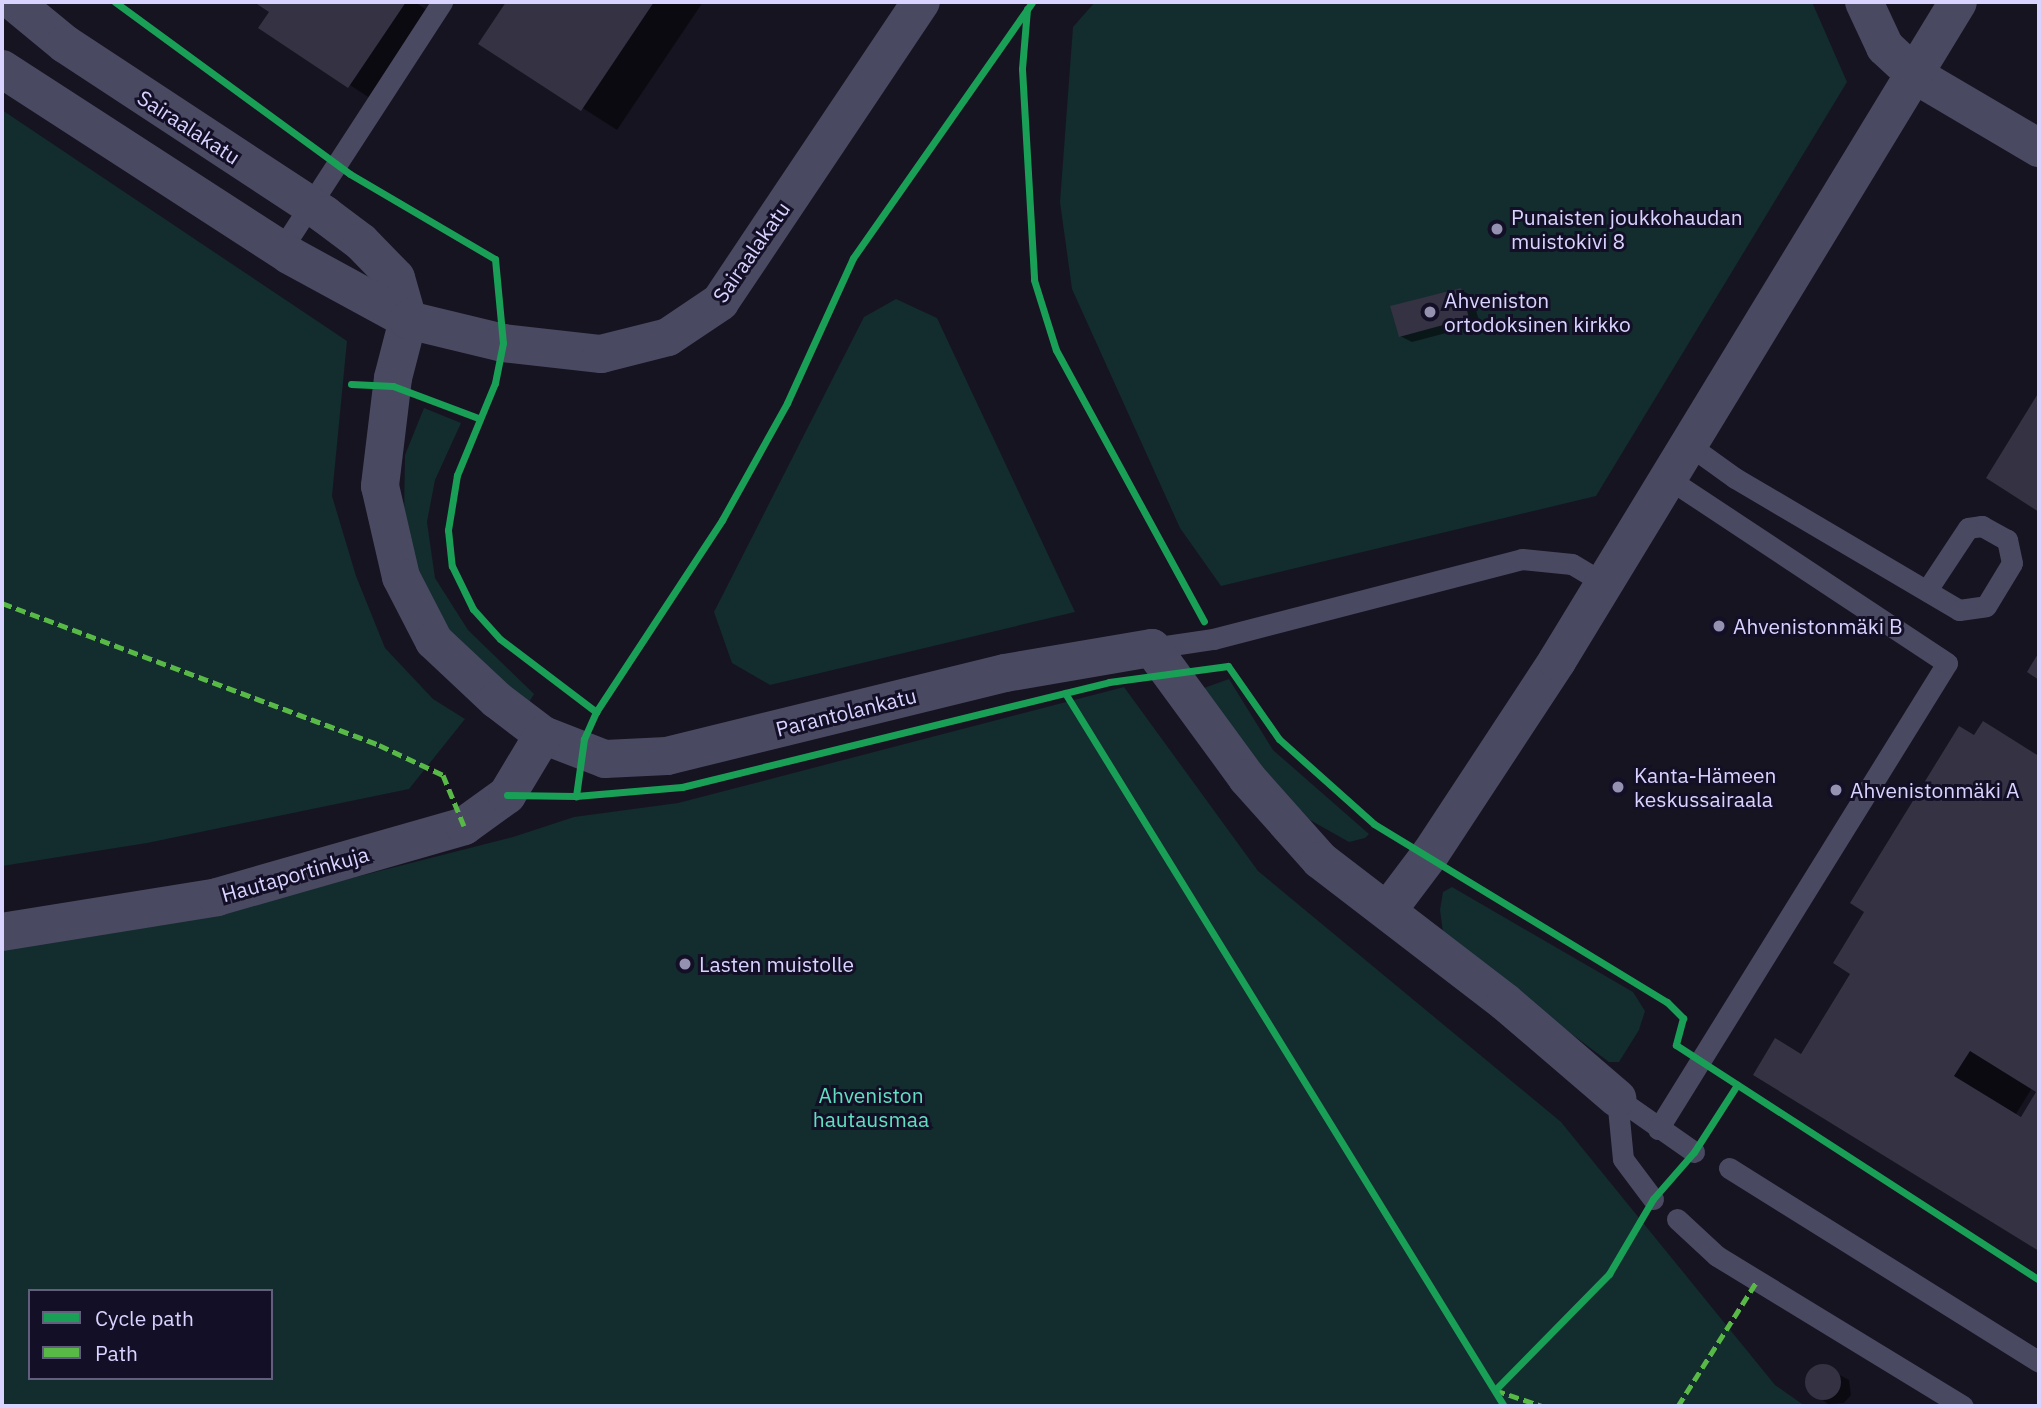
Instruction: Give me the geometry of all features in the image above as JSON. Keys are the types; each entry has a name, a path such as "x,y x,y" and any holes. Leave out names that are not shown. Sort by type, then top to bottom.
{"street":[{"name":"Sairaalakatu","path":"14,2 65,44 309,204 361,242 396,278 408,320 394,378 380,486 401,577 435,641 497,700 543,735"},
{"name":"Sairaalakatu","path":"2,68 281,250 408,320 503,343 601,354 668,337 720,302 920,2"},
{"path":"1864,2 1885,47 1914,75 2039,148"},
{"path":"1388,910 1438,842 1605,584 1958,2"},
{"path":"1152,648 1247,778 1311,849 1617,1098"},
{"name":"Parantolankatu","path":"543,735 605,759 667,756 1005,673 1152,648"},
{"name":"Hautaportinkuja","path":"2,932 217,897 464,826 507,795 543,735"}],"lane":[{"path":"281,250 442,2"},
{"path":"1689,445 1735,478 1927,590"},
{"path":"1658,1129 1711,1050 1947,663 1669,479"},
{"path":"1152,648 1213,639 1522,559 1572,564 1605,584"},
{"path":"1617,1098 1658,1129 1695,1152"},
{"path":"1617,1098 1623,1159 1653,1199"},
{"path":"1729,1168 2039,1362"},
{"path":"1677,1219 1717,1256 1963,1406"}],"green space":[{"path":"1095,2 1812,2 1847,82 1596,496 1221,586 1180,528 1072,289 1060,202 1073,27"},
{"path":"2,110 347,341 332,496 356,576 385,648 433,699 465,719 409,789 147,843 2,866"},
{"path":"896,299 937,318 1075,612 770,685 732,663 714,612 864,317"},
{"path":"424,408 461,423 435,480 427,522 435,578 468,630 534,694 528,704 465,653 436,613 414,566 404,517 405,455"},
{"path":"1229,679 1273,750 1369,834 1365,838 1349,842 1310,820 1260,765 1204,688"},
{"name":"Ahveniston hautausmaa","path":"1124,687 1258,871 1561,1122 1775,1385 1805,1406 2,1406 2,945 219,912 513,837 574,817 678,803"},
{"path":"1452,887 1633,992 1645,1011 1639,1030 1619,1062 1609,1062 1451,944 1443,932 1440,910 1443,892"}],"building":[{"path":"254,2 406,2 348,88 258,28 269,12"},
{"path":"506,2 654,2 581,111 478,44"},
{"name":"Ahveniston ortodoksinen kirkko","path":"1461,288 1469,318 1399,337 1390,306"},
{"path":"2039,392 2039,512 1986,478"},
{"path":"2039,652 2039,680 2027,672"},
{"path":"1983,721 2039,756 2039,1251 1753,1075 1775,1038 1801,1054 1850,974 1833,963 1864,912 1850,903 1959,726 1974,735","holes":["1970,1051 2036,1092 2021,1117 1954,1076"]},
{"path":"1823,1364 1836,1369 1841,1382 1836,1395 1823,1400 1810,1395 1805,1382 1810,1369"}],"marked path":[{"path":"2,603 379,745 443,775 464,826"},
{"path":"1678,1406 1757,1281"},
{"path":"1495,1390 1542,1406"}],"cycle path":[{"path":"115,2 350,174 495,259 503,343 495,383 457,475 448,530 452,566 473,609 500,639 596,712 584,739 576,796"},
{"path":"596,712 722,520 787,403 853,258 1032,2"},
{"path":"1027,9 1022,69 1034,280 1056,350 1204,621"},
{"path":"351,384 393,386 478,418"},
{"path":"507,795 576,796 682,787 1109,682 1228,666 1279,739 1374,824 1667,1002 1683,1018 1676,1045 2039,1280"},
{"path":"1065,693 1504,1406"},
{"path":"1495,1390 1609,1274 1653,1199 1694,1152 1737,1085"}],"place":[{"name":"Punaisten joukkohaudan muistokivi 8","path":"1497,229"},
{"name":"Ahveniston ortodoksinen kirkko","path":"1430,312"},
{"name":"Ahvenistonmäki B","path":"1719,626"},
{"name":"Kanta-Hämeen keskussairaala","path":"1618,787"},
{"name":"Ahvenistonmäki A","path":"1836,790"},
{"name":"Lasten muistolle","path":"685,964"}]}
